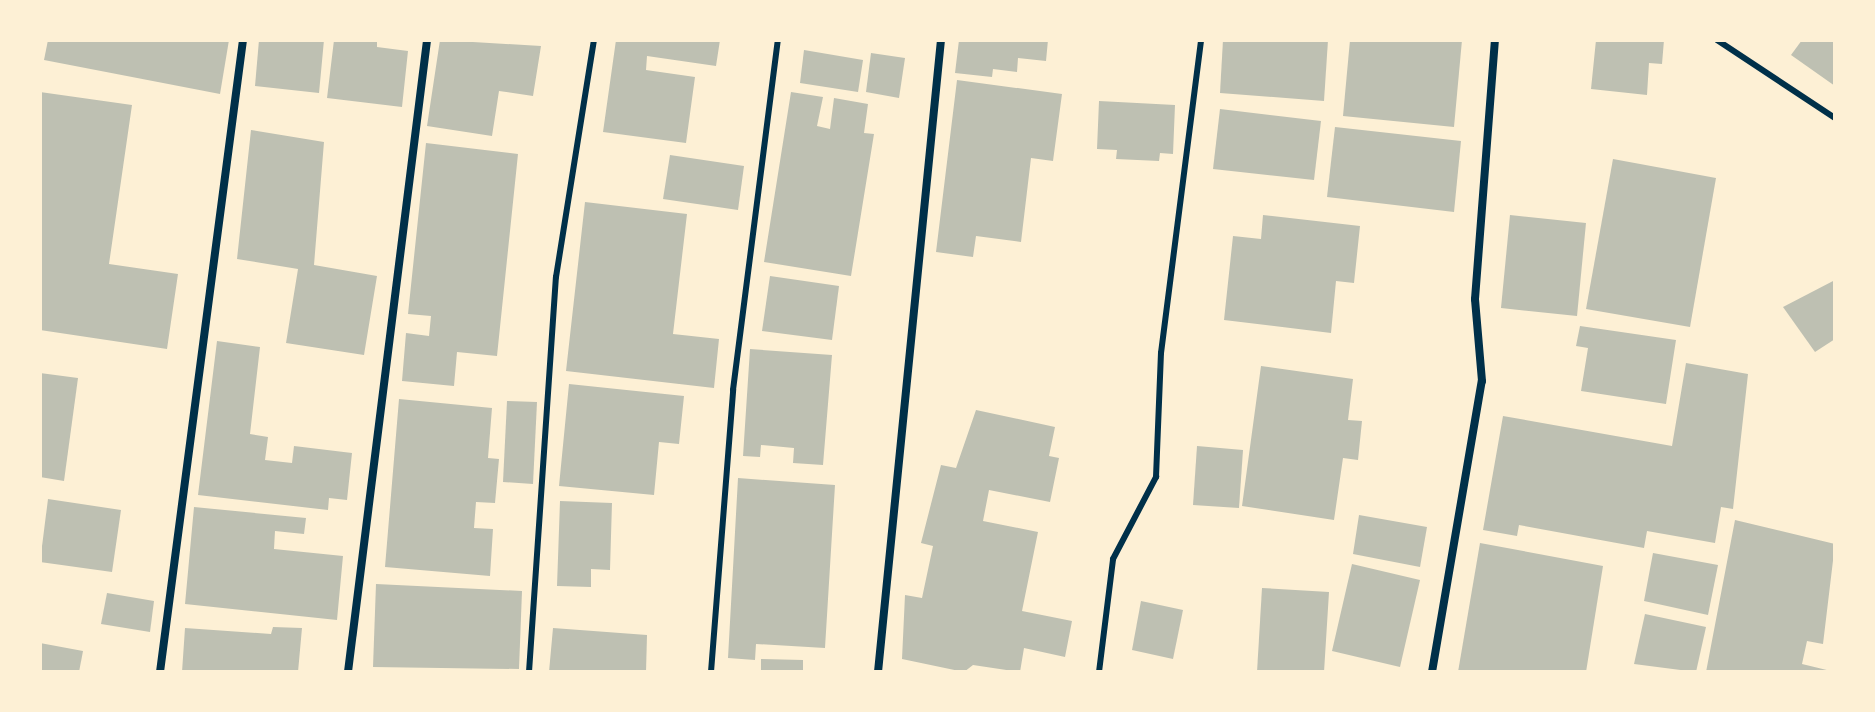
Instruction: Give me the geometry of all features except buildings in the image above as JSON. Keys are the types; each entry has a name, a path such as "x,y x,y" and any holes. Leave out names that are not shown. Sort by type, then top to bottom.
{"street":[{"path":"160,672 243,40"},
{"path":"348,672 427,40"},
{"path":"878,672 941,40"},
{"path":"1432,672 1482,381 1475,299 1495,40"}],"lane":[{"path":"529,672 556,277 594,40"},
{"path":"711,672 733,390 778,40"},
{"path":"1099,672 1113,559 1156,477 1161,353 1201,40"},
{"path":"1717,40 1835,118"}]}
